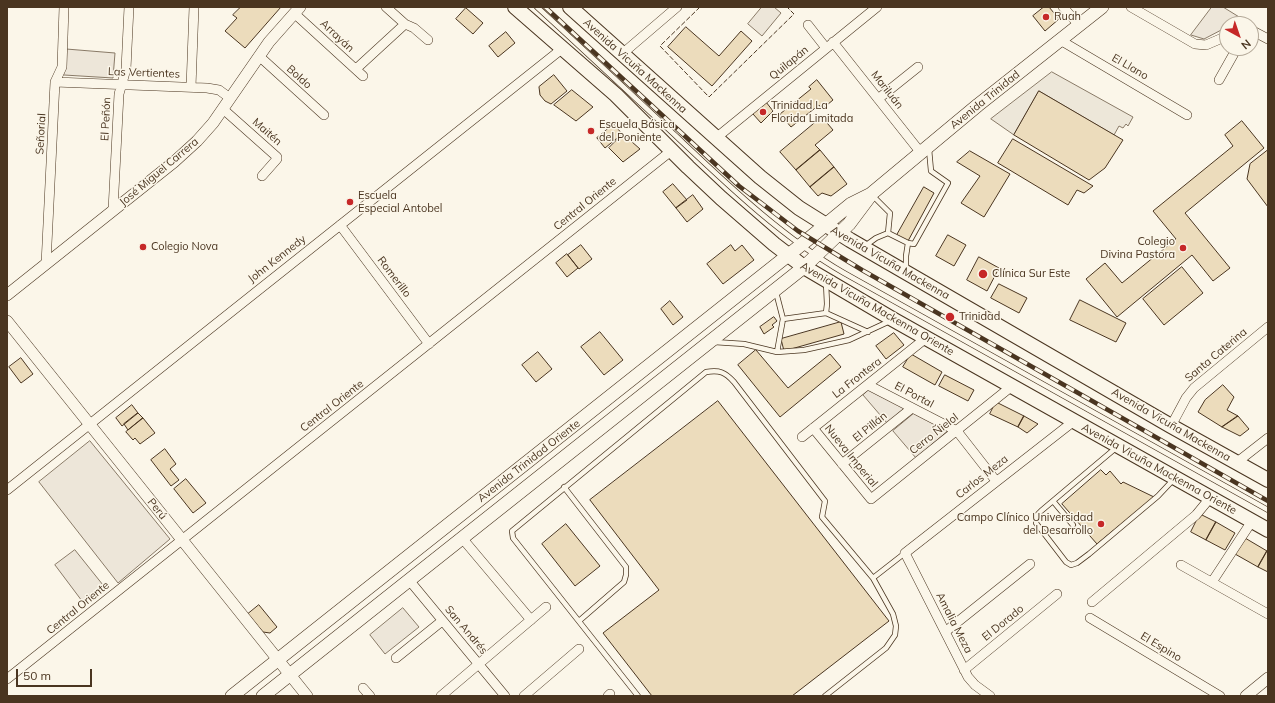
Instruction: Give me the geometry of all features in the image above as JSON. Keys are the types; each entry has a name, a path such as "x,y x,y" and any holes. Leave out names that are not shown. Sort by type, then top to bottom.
{"main road":[{"name":"Avenida Vicuña Mackenna Oriente","path":"515,7 616,95 671,151 744,219 804,267 894,320 1268,530"},
{"name":"Avenida Vicuña Mackenna","path":"570,7 716,138 778,192 799,208 863,248 1171,426 1268,480"},
{"name":"Avenida Trinidad","path":"825,225 851,204 871,194 978,105 1102,7"},
{"name":"Avenida Trinidad","path":"839,234 858,213 871,194"},
{"name":"Avenida Trinidad Oriente","path":"232,696 825,225"},
{"name":"Avenida Trinidad Oriente","path":"263,696 776,290 804,267 839,234"}],"street":[{"name":"Señorial","path":"46,264 55,82 62,67 64,7"},
{"name":"El Peñón","path":"113,210 119,94 126,69 129,7"},
{"path":"191,87 194,7"},
{"path":"386,7 405,24 414,28 428,40"},
{"path":"622,54 677,7"},
{"name":"Quilapán","path":"716,138 876,7"},
{"path":"1063,7 1079,25"},
{"path":"1131,7 1195,44 1206,45 1219,39"},
{"name":"José Miguel Carrera","path":"7,295 187,151 205,132 223,109 269,42 297,10"},
{"name":"Arrayán","path":"297,10 363,76"},
{"path":"356,69 405,24"},
{"name":"Mariluán","path":"808,25 830,45 925,149"},
{"path":"1259,34 1268,39"},
{"name":"El Llano","path":"1060,40 1187,115"},
{"name":"John Kennedy","path":"7,490 563,48"},
{"name":"Boldo","path":"259,56 324,115"},
{"path":"1219,80 1232,56"},
{"path":"878,99 918,67"},
{"name":"Las Vertientes","path":"55,82 213,89 223,92 230,98"},
{"name":"Maitén","path":"223,109 277,157 277,159 262,176"},
{"name":"Central Oriente","path":"7,680 671,151"},
{"name":"Romerillo","path":"340,224 429,344"},
{"name":"Perú","path":"7,321 307,696"},
{"name":"Santa Caterina","path":"1171,426 1183,403 1194,388 1268,327"},
{"name":"La Frontera","path":"802,437 926,338"},
{"name":"El Portal","path":"868,385 957,431 996,481"},
{"name":"Cerro Ñielol","path":"871,499 1012,386"},
{"name":"El Pillán","path":"842,464 912,408"},
{"name":"Carlos Meza","path":"905,553 1074,421"},
{"name":"Nueva Imperial","path":"813,428 871,499"},
{"path":"1236,463 1268,438"},
{"path":"1092,602 1196,515 1210,498"},
{"path":"1212,582 1252,521"},
{"path":"462,538 531,620"},
{"name":"Amalia Meza","path":"905,553 964,670 975,685 990,696"},
{"path":"945,632 1030,564"},
{"path":"1181,565 1268,614"},
{"name":"San Andrés","path":"409,580 505,696"},
{"name":"El Dorado","path":"964,670 1057,594"},
{"path":"440,696 546,607"},
{"name":"El Espino","path":"1090,618 1220,696"},
{"path":"396,658 442,621"},
{"path":"524,696 579,649"},
{"path":"1246,696 1268,678"},
{"path":"363,688 370,696"}],"lane":[{"path":"537,7 722,179 762,214 816,256 1268,510"},
{"path":"863,248 876,238 888,233 908,243 914,244 948,183 931,171 925,149"},
{"path":"871,194 890,213 888,233"},
{"path":"906,272 908,243"},
{"path":"826,281 828,304 826,313"},
{"path":"776,290 783,319 777,352"},
{"path":"783,319 826,313 868,332"},
{"path":"710,342 744,344 777,352 804,350 849,340 894,320"},
{"path":"638,696 513,538 512,531 706,372 713,371 726,372 825,501 822,517 874,578 893,614 896,626 895,635 886,648 825,696"},
{"path":"1118,446 1052,500 1036,516 1036,523 1066,562 1071,565 1077,563 1152,501 1174,478"},
{"path":"564,487 626,567 624,582 579,621"},
{"path":"1052,500 1073,525"},
{"path":"874,578 905,553"}],"shaded area":[{"path":"762,7 774,7 781,13 762,36 748,24"},
{"path":"1212,7 1223,7 1238,16 1219,16 1219,31 1204,39 1191,35"},
{"path":"66,49 115,53 113,78 64,75"},
{"path":"1052,72 1133,117 1128,126 1126,124 1123,128 1119,126 1114,135 1039,91 1014,135 991,119"},
{"path":"873,386 908,405 887,423 863,395"},
{"path":"917,411 950,429 916,458 893,431"},
{"path":"90,441 170,539 118,583 39,482"},
{"path":"75,550 103,585 82,601 55,565"},
{"path":"403,608 419,627 385,654 370,635"}],"building":[{"path":"241,7 281,7 245,48 225,31 237,18 233,15"},
{"name":"Ruah","path":"1044,7 1049,7 1059,19 1045,31 1033,16"},
{"path":"466,8 483,23 473,34 456,19"},
{"path":"686,27 719,56 741,31 752,41 712,86 668,47"},
{"path":"506,32 515,43 498,57 489,46"},
{"path":"554,75 567,91 551,104 545,101 540,95 539,87"},
{"path":"817,80 833,100 822,109 819,105 791,127 780,114 811,89 809,87"},
{"path":"572,90 593,107 576,121 554,105"},
{"path":"1039,91 1123,140 1105,168 1089,180 1014,135"},
{"name":"Trinidad La Florida Limitada","path":"766,102 773,111 761,123 753,114"},
{"path":"822,117 833,130 815,145 820,150 796,170 780,152"},
{"path":"1242,121 1264,148 1185,213 1230,268 1213,281 1192,255 1117,317 1086,279 1105,263 1122,283 1176,239 1153,211 1233,146 1225,135"},
{"path":"614,124 622,134 605,148 597,138"},
{"path":"623,134 640,149 623,162 609,148"},
{"path":"1013,139 1093,186 1084,193 1077,190 1068,205 998,163"},
{"path":"820,150 834,167 810,187 796,170"},
{"path":"1268,150 1268,207 1247,179 1250,164"},
{"path":"970,151 1010,174 984,217 961,203 980,176 957,162"},
{"path":"834,167 847,184 831,196 822,193 818,196 810,187"},
{"path":"673,184 687,200 676,208 663,192"},
{"path":"924,187 934,193 908,241 897,235"},
{"path":"693,195 703,209 687,222 676,208"},
{"path":"948,235 966,245 954,266 936,256"},
{"path":"581,245 592,259 579,269 568,255"},
{"path":"731,245 735,251 742,245 754,260 723,284 707,264"},
{"path":"567,254 578,268 567,277 556,263"},
{"name":"Clínica Sur Este","path":"979,257 999,268 987,291 967,280"},
{"path":"1182,267 1203,293 1164,325 1143,299"},
{"path":"999,284 1027,298 1019,313 991,298"},
{"path":"1080,300 1126,323 1116,342 1070,320"},
{"path":"670,301 683,317 673,325 661,309"},
{"path":"774,317 777,321 772,325 774,327 764,334 760,327"},
{"path":"841,322 844,334 784,351 781,339"},
{"path":"600,332 623,360 604,375 581,347"},
{"path":"894,333 904,345 886,359 876,346"},
{"path":"756,350 788,388 830,354 841,367 780,417 738,365"},
{"path":"538,352 552,369 536,382 522,365"},
{"path":"911,354 942,372 935,385 903,367"},
{"path":"21,358 33,374 21,383 9,367"},
{"path":"945,375 974,390 968,401 939,386"},
{"path":"1223,385 1234,397 1227,410 1238,416 1222,427 1198,412 1205,400"},
{"path":"718,401 889,621 792,696 652,696 603,633 659,590 590,500"},
{"path":"996,402 1024,416 1018,427 990,414"},
{"path":"132,405 138,413 122,426 116,418"},
{"path":"138,413 143,418 128,430 124,424"},
{"path":"1024,416 1038,424 1027,433 1018,427"},
{"path":"1238,416 1249,429 1240,436 1222,427"},
{"path":"143,418 155,433 140,444 135,438 133,440 126,432"},
{"path":"165,449 176,464 170,469 179,480 171,486 151,460"},
{"name":"Campo Clínico Universidad del Desarrollo","path":"1101,470 1106,475 1110,471 1121,484 1123,482 1154,497 1097,544 1062,504"},
{"path":"186,479 206,503 193,513 174,489"},
{"path":"1200,514 1216,522 1206,540 1191,532"},
{"path":"1216,522 1235,533 1225,550 1206,540"},
{"path":"566,524 600,566 575,586 542,544"},
{"path":"1245,538 1267,551 1258,567 1235,554"},
{"path":"1268,551 1268,572 1258,567"},
{"path":"259,605 277,627 270,633 263,632 248,614"}],"railway":[{"path":"545,7 739,186 798,231 862,270 1268,501"}],"fence":[{"path":"700,7 660,46 709,97 794,14 787,7"}],"place":[{"name":"Ruah","path":"1046,17"},
{"name":"Trinidad La Florida Limitada","path":"763,112"},
{"name":"Escuela Básica del Poniente","path":"591,131"},
{"name":"Escuela Especial Antobel","path":"350,202"},
{"name":"Colegio Nova","path":"143,247"},
{"name":"Colegio Divina Pastora","path":"1183,248"},
{"name":"Clínica Sur Este","path":"983,274"},
{"name":"Trinidad","path":"950,317"},
{"name":"Campo Clínico Universidad del Desarrollo","path":"1101,524"}]}
